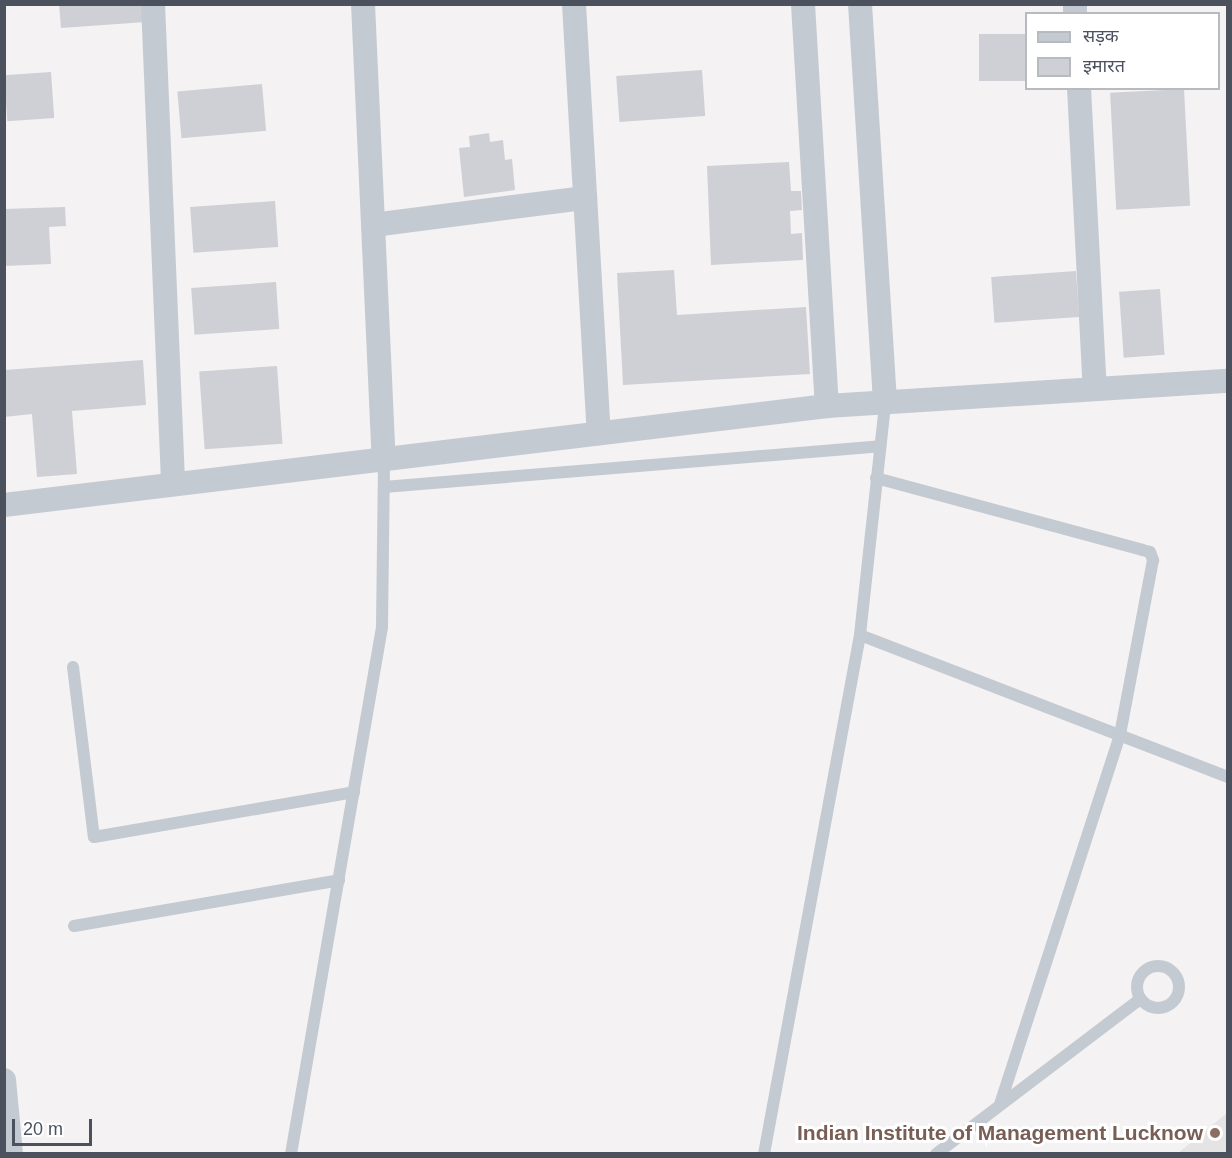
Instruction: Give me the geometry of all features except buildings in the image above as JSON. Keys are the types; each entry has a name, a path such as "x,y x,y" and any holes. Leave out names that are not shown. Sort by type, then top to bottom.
{"street":[{"path":"153,4 173,482"},
{"path":"363,4 384,458"},
{"path":"574,4 599,433"},
{"path":"803,4 827,406"},
{"path":"860,4 885,403"},
{"path":"1079,90 1095,389"},
{"path":"373,225 585,198"},
{"path":"4,505 173,482 827,406 1227,381"},
{"path":"4,1080 11,1154"}],"lane":[{"path":"764,1154 860,635 885,403"},
{"path":"384,487 880,446"},
{"path":"291,1154 382,627 384,458"},
{"path":"876,478 1150,552 1153,560 1120,735 1000,1105"},
{"path":"860,635 1227,777"},
{"path":"73,667 94,837 354,792"},
{"path":"74,926 339,880"},
{"path":"936,1154 1140,999"}],"shaded area":[{"name":"Indian Institute of Management Lucknow","path":"1227,1113 1227,1153 1178,1153"}],"place":[{"name":"Indian Institute of Management Lucknow","path":"1215,1133"}]}
